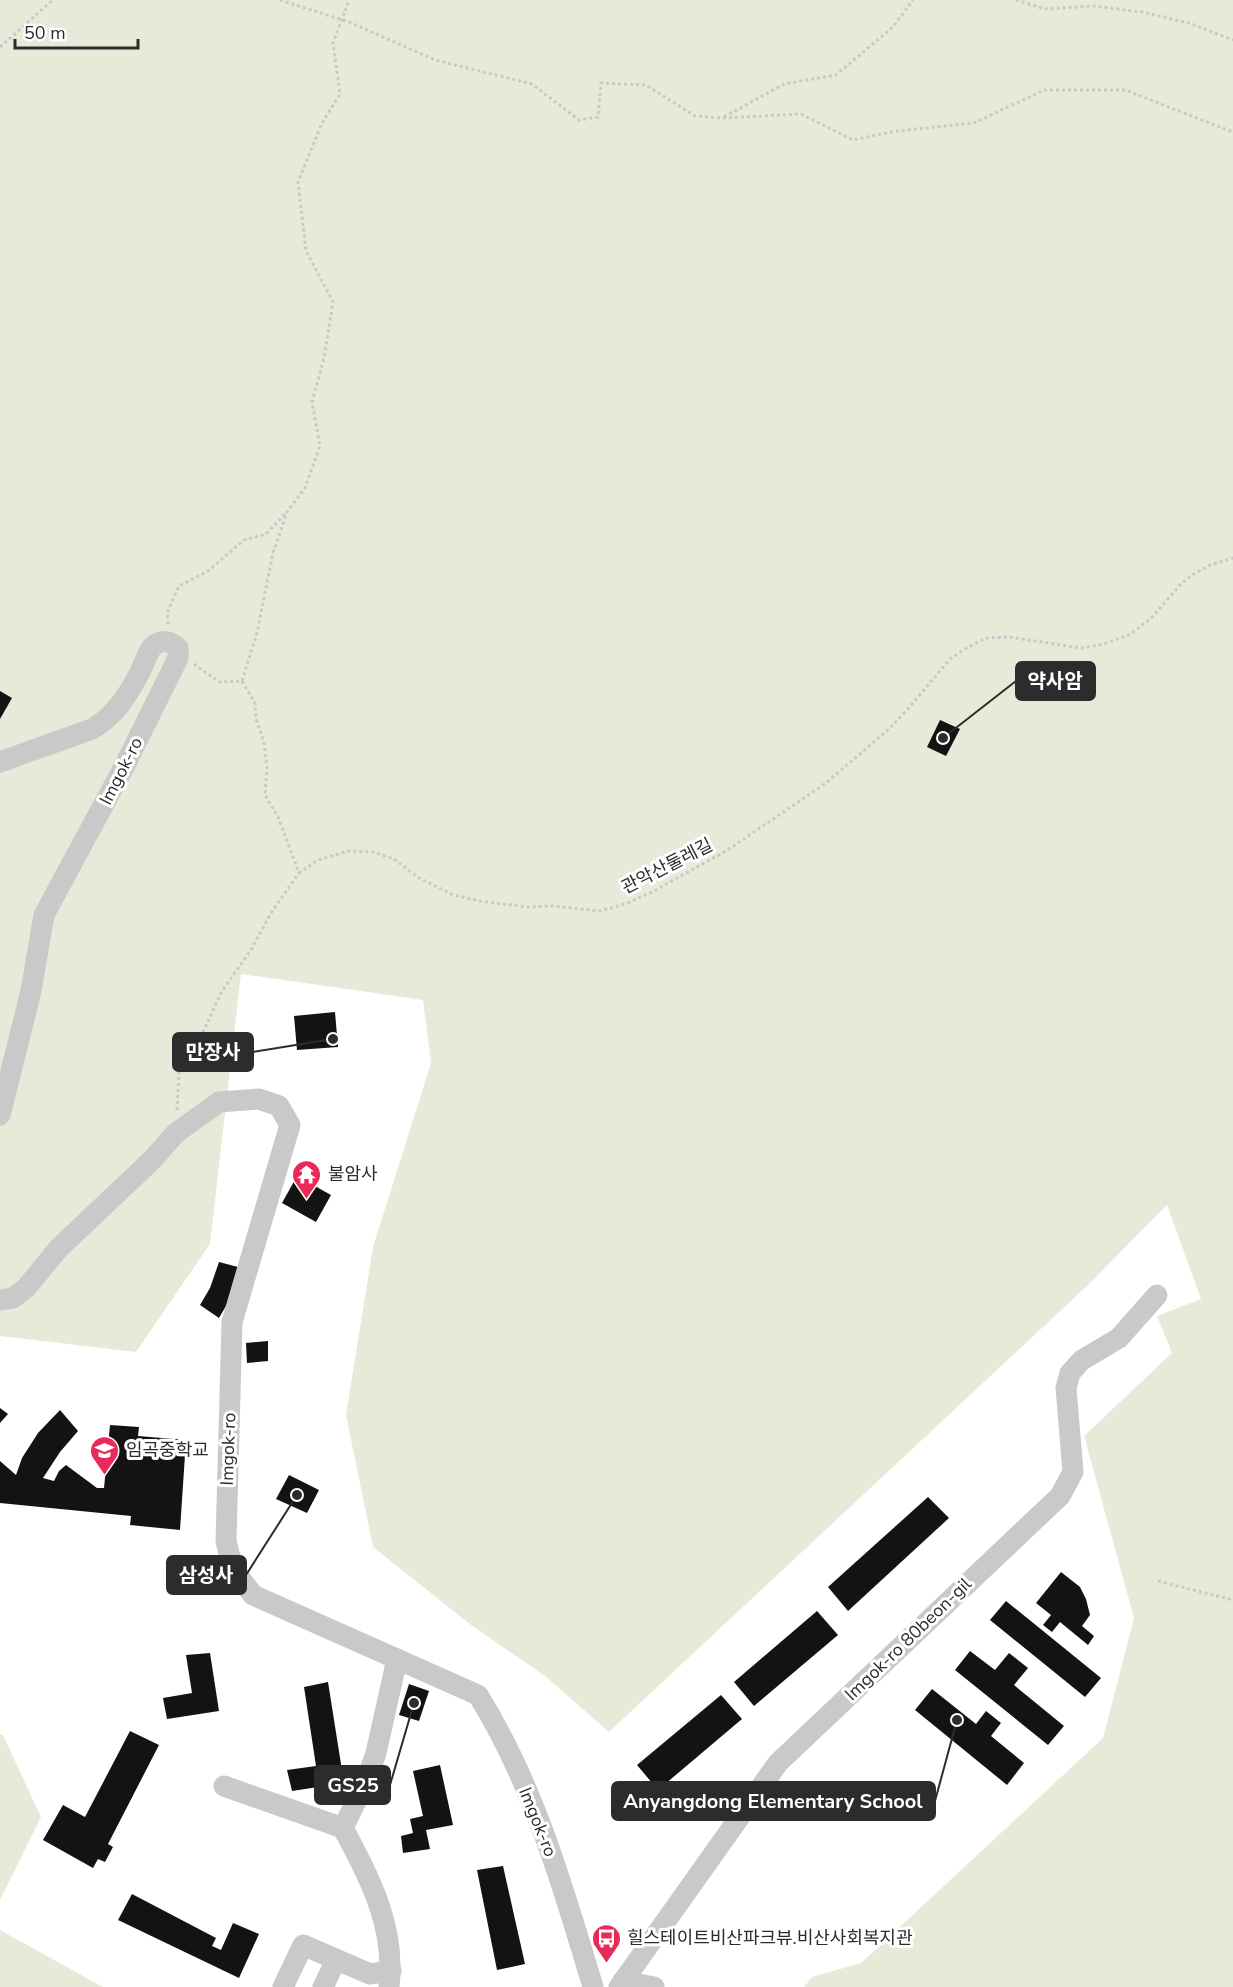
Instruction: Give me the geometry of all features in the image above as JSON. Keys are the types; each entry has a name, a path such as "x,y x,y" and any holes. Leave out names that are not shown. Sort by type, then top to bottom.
{"street":[{"name":"Imgok-ro","path":"0,762 92,729 105,722 115,712 139,674 153,646 163,641 175,650 125,765 44,915 31,991 0,1115"},
{"name":"Imgok-ro","path":"0,1300 13,1298 26,1288 59,1248 152,1160 176,1133 219,1102 259,1099 279,1106 290,1125 232,1322 226,1540 233,1569 253,1595 478,1695 499,1730 539,1819 593,1987"},
{"name":"Imgok-ro 80beon-gil","path":"621,1984 778,1763 1060,1496 1072,1472 1066,1388 1070,1373 1082,1360 1119,1338 1157,1294"},
{"path":"343,1828 366,1781 376,1753 397,1659"},
{"path":"224,1786 343,1828 380,1903 388,1935 390,1979 370,1974 303,1945 283,1987"},
{"path":"324,1987 336,1960"},
{"path":"621,1984 654,1987"}],"path":[{"path":"0,47 53,0"},
{"path":"280,0 349,22 435,60 532,84 579,120 598,117 601,83 646,85 695,116 722,118 801,114 853,140 897,131 974,123 1044,90 1125,90 1233,132"},
{"path":"242,681 219,682 175,650 169,637 167,613 179,586 208,571 244,540 266,534 287,512 304,488 320,446 312,402 324,358 333,302 306,251 298,182 322,123 340,94 333,43 349,0"},
{"path":"722,118 784,84 836,75 893,27 913,0"},
{"path":"1016,0 1045,9 1094,6 1142,12 1189,23 1233,40"},
{"path":"176,1133 179,1072 204,1030 222,991 251,950 271,913 299,873 278,818 265,795 267,767 264,742 256,719 255,703 242,681 257,633 273,553 287,512"},
{"name":"관악산둘레길","path":"299,873 318,860 349,851 373,852 394,859 419,878 453,895 462,897 527,907 554,906 600,911 625,904 652,892 726,851 826,783 889,729 950,659 965,649 986,638 1009,637 1080,648 1104,644 1131,634 1152,617 1192,575 1210,565 1233,558"},
{"path":"1158,1581 1233,1600"}],"green space":[{"path":"0,0 1233,0 1233,1987 804,1987 812,1977 861,1963 1103,1738 1134,1618 1084,1436 1172,1353 1157,1316 1201,1299 1167,1205 1088,1285 609,1732 545,1676 471,1625 373,1547 346,1415 373,1247 431,1063 423,1000 241,974 210,1244 136,1352 0,1336"},
{"path":"0,1734 3,1735 41,1817 0,1900"},
{"path":"0,1930 103,1987 0,1987"}],"building":[{"path":"0,691 12,698 0,719"},
{"path":"940,720 960,729 946,756 927,747"},
{"path":"335,1012 338,1047 297,1050 294,1016"},
{"name":"불암사","path":"297,1176 331,1195 316,1222 282,1203"},
{"path":"219,1262 238,1267 230,1299 219,1318 200,1305 210,1288"},
{"path":"268,1341 268,1361 247,1363 246,1343"},
{"path":"0,1408 8,1414 0,1423"},
{"name":"임곡중학교","path":"60,1410 78,1431 60,1452 43,1478 54,1481 59,1471 66,1465 97,1488 104,1488 110,1425 139,1427 138,1436 186,1440 180,1530 130,1525 131,1516 0,1503 0,1461 16,1475 22,1458 38,1433"},
{"path":"289,1475 319,1490 307,1513 276,1499"},
{"path":"928,1497 949,1518 848,1611 828,1587"},
{"path":"1061,1572 1080,1587 1086,1599 1090,1615 1082,1626 1094,1636 1088,1645 1060,1622 1052,1632 1043,1625 1051,1615 1036,1603"},
{"path":"1006,1601 1101,1678 1085,1697 990,1620"},
{"path":"817,1611 838,1635 754,1706 734,1682"},
{"path":"970,1651 995,1670 1009,1653 1028,1668 1014,1685 1064,1726 1048,1745 955,1670"},
{"path":"210,1653 219,1711 167,1719 163,1698 192,1693 186,1655"},
{"path":"328,1682 344,1783 292,1791 287,1770 316,1766 304,1687"},
{"path":"409,1684 429,1691 419,1721 399,1715"},
{"path":"932,1689 976,1724 986,1711 1001,1723 991,1736 1024,1763 1007,1785 915,1710"},
{"path":"721,1695 742,1719 658,1790 637,1765"},
{"path":"130,1731 159,1745 108,1844 113,1847 105,1862 98,1859 93,1868 43,1840 63,1805 85,1817"},
{"path":"440,1765 453,1825 426,1830 430,1849 403,1853 401,1836 413,1833 410,1819 423,1816 413,1771"},
{"path":"503,1866 525,1964 497,1970 477,1870"},
{"path":"132,1894 216,1938 212,1946 221,1950 233,1923 259,1934 239,1978 118,1920"}],"place":[{"name":"약사암","path":"943,738"},
{"name":"만장사","path":"333,1039"},
{"name":"불암사","path":"307,1200"},
{"name":"임곡중학교","path":"105,1476"},
{"name":"삼성사","path":"297,1495"},
{"name":"GS25","path":"414,1703"},
{"name":"Anyangdong Elementary School","path":"957,1720"},
{"name":"힐스테이트비산파크뷰.비산사회복지관","path":"606,1964"}]}
